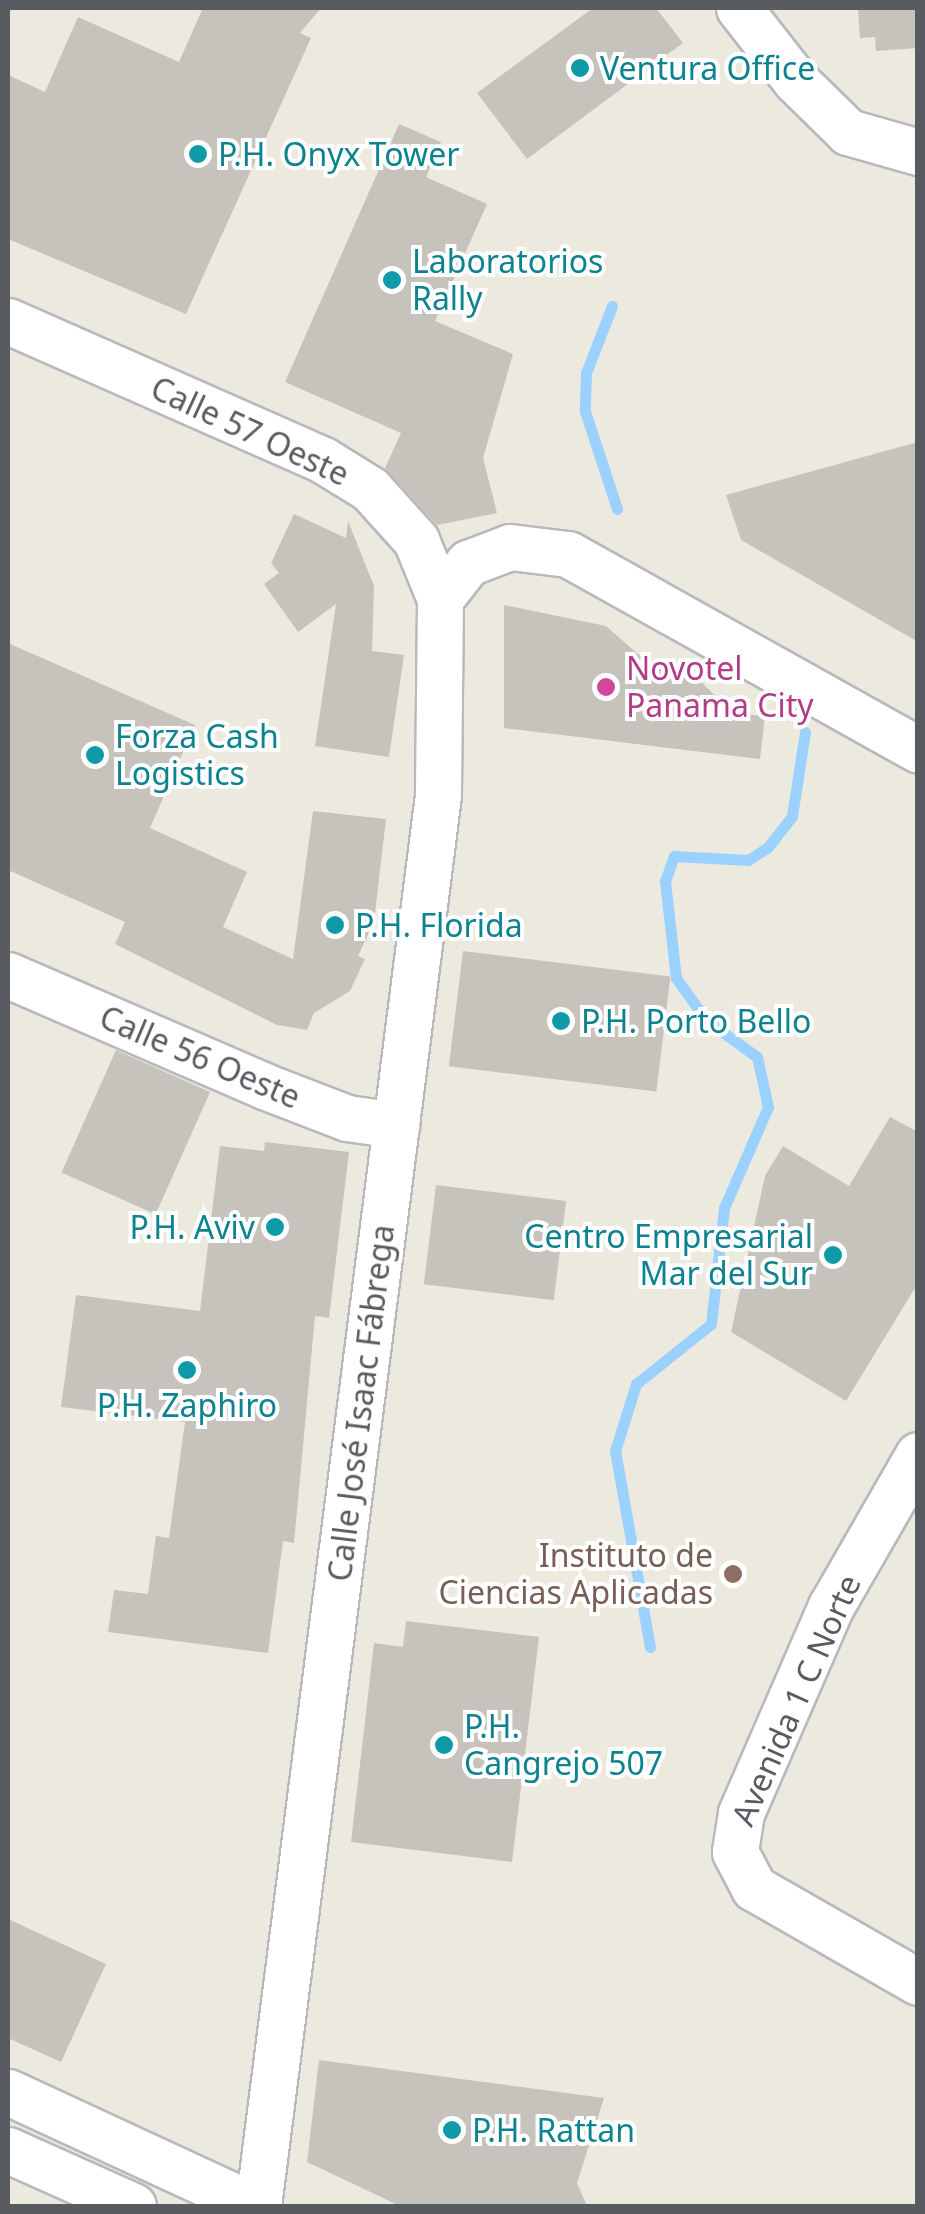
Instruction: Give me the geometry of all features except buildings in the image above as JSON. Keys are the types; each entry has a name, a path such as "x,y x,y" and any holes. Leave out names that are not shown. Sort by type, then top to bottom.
{"street":[{"path":"739,8 796,81 848,132 918,152"},
{"name":"Calle 57 Oeste","path":"8,321 323,460 370,489 416,540 440,598"},
{"path":"440,598 468,563 510,547 568,554 918,750"},
{"name":"Calle José Isaac Fábrega","path":"257,2206 441,764 440,598"},
{"name":"Calle 56 Oeste","path":"8,975 347,1118 397,1125"},
{"name":"Avenida 1 C Norte","path":"918,1455 831,1606 741,1813 735,1852 754,1888 918,1982"},
{"path":"133,2206 11,2152 21,2098 257,2206"}],"waterway":[{"path":"612,306 586,373 585,411 617,509"},
{"path":"650,1647 615,1451 636,1384 711,1324 724,1208 768,1107 757,1057 706,1020 676,978 665,881 674,856 748,860 768,847 792,816 805,732"}],"place":[{"name":"Ventura Office","path":"580,68"},
{"name":"P.H. Onyx Tower","path":"198,154"},
{"name":"Laboratorios Rally","path":"392,280"},
{"name":"Novotel Panama City","path":"606,687"},
{"name":"Forza Cash Logistics","path":"95,755"},
{"name":"P.H. Florida","path":"335,925"},
{"name":"P.H. Porto Bello","path":"561,1021"},
{"name":"P.H. Aviv","path":"275,1227"},
{"name":"Centro Empresarial Mar del Sur","path":"833,1255"},
{"name":"P.H. Zaphiro","path":"187,1370"},
{"name":"Instituto de Ciencias Aplicadas","path":"733,1574"},
{"name":"P.H. Cangrejo 507","path":"444,1745"},
{"name":"P.H. Rattan","path":"452,2130"}]}
